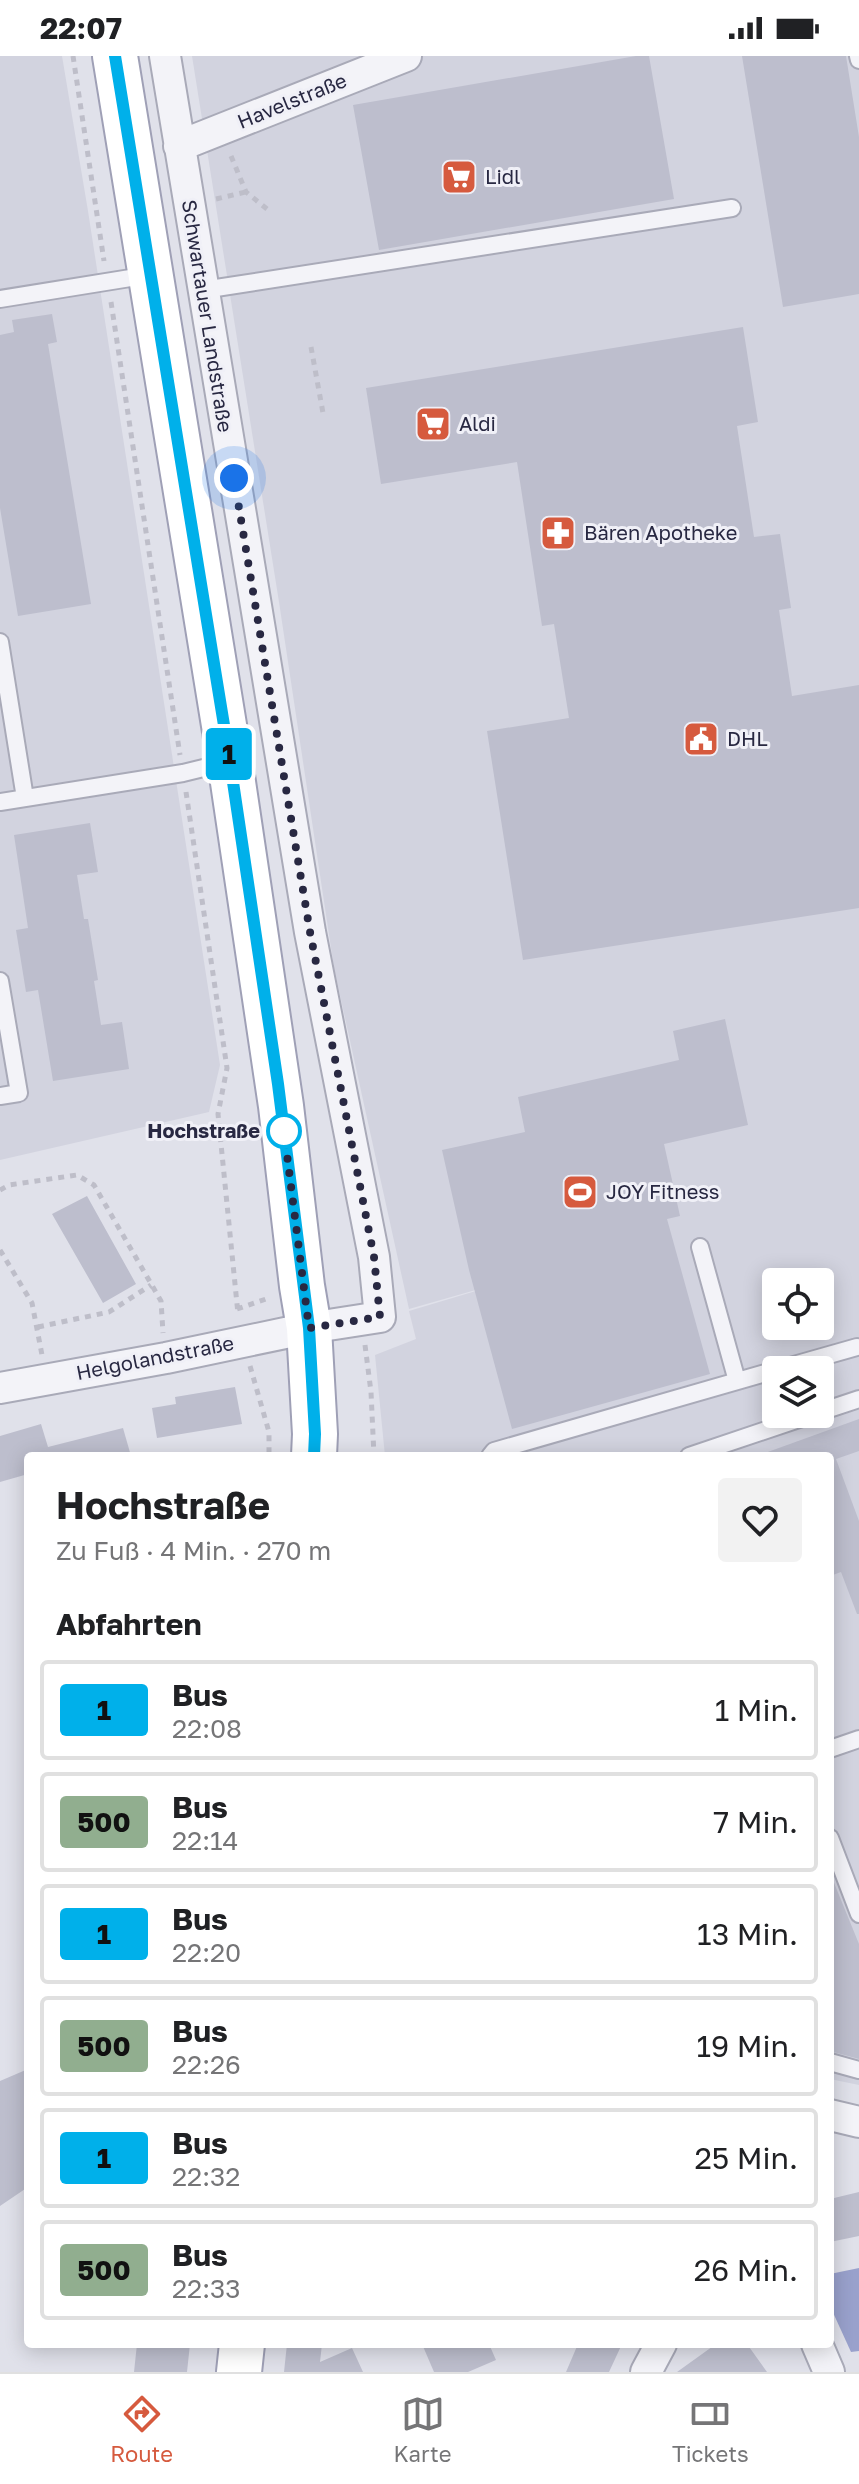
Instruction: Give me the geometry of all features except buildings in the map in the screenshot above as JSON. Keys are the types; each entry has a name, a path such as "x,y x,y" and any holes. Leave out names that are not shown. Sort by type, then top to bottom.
{"main road":[{"path":"115,56 230,762 281,1106 309,1328 314,1452"},
{"path":"239,2372 242,2348"}],"street":[{"name":"Schwartauer Landstraße","path":"165,56 310,932 374,1257 380,1317 362,1321"},
{"name":"Havelstraße","path":"179,146 406,56"},
{"path":"309,1328 362,1321"},
{"name":"Helgolandstraße","path":"0,1388 309,1328"},
{"path":"834,2116 859,2122"},
{"path":"646,2372 659,2348"},
{"path":"819,2348 829,2372"}],"lane":[{"path":"203,290 732,208"},
{"path":"0,299 151,275"},
{"path":"0,642 25,798"},
{"path":"0,802 183,773 230,762"},
{"path":"0,981 19,1093 0,1096"},
{"path":"700,1247 737,1381"},
{"path":"825,1356 857,1347"},
{"path":"493,1452 762,1374"},
{"path":"834,1407 859,1399"},
{"path":"701,1452 772,1428"},
{"path":"834,1748 859,1739"},
{"path":"834,1848 859,1914"},
{"path":"834,2063 859,2070"}],"path":[{"path":"219,130 246,192 267,209"},
{"path":"311,347 323,413"},
{"path":"0,1190 9,1185 77,1175 94,1185 161,1301 166,1358"},
{"path":"0,1250 32,1303 45,1379"},
{"path":"38,1327 109,1312 151,1285"},
{"path":"362,1321 371,1392 374,1452"}],"shaded area":[{"path":"0,56 62,56 220,1065 209,1112 0,1160"},
{"path":"192,56 859,56 859,2085 834,2080 834,1452 385,1452 375,1355 416,1339 409,1311 553,1268 409,1309 334,968"}],"water":[{"path":"859,2268 859,2351 851,2352 834,2315 834,2273"}],"bus line":[{"name":"1","path":"115,56 230,762 278,1084 309,1328 314,1452"}],"place":[{"name":"Lidl","path":"459,177"},
{"name":"Aldi","path":"433,424"},
{"name":"Bären Apotheke","path":"558,533"},
{"name":"DHL","path":"701,739"},
{"name":"Hochstraße","path":"284,1131"},
{"name":"JOY Fitness","path":"580,1192"}],"route":[{"path":"234,478 310,932 374,1257 380,1317 309,1328 284,1131"}]}
